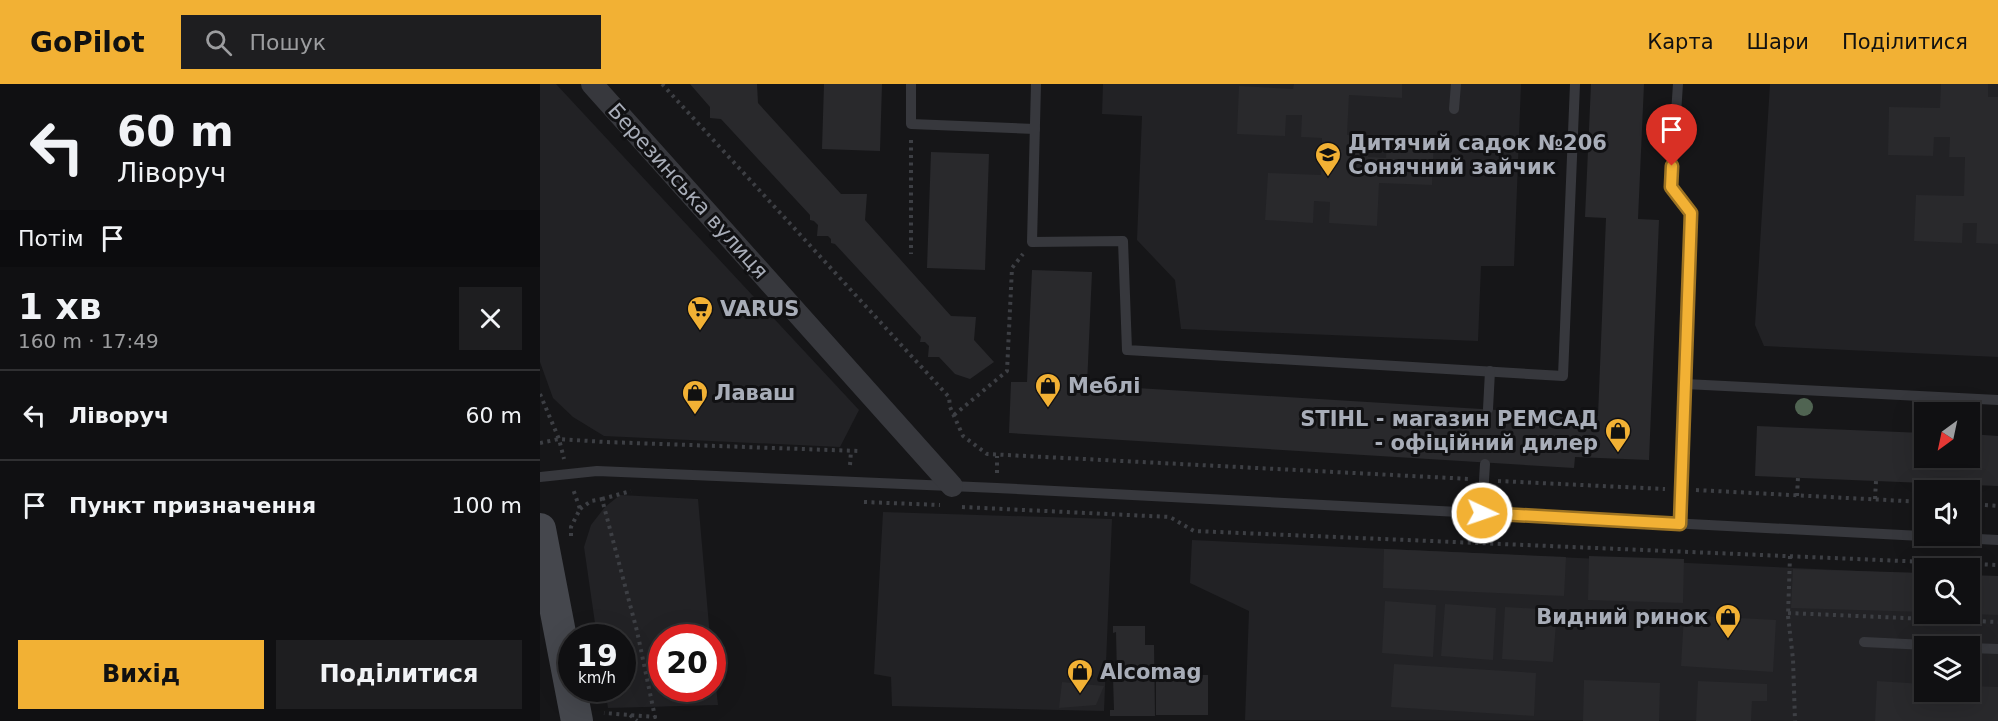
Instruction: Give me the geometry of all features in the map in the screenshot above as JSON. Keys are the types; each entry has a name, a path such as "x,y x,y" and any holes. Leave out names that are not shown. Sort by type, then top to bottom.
{"main road":[{"path":"540,529 589,717"}],"street":[{"name":"Березинська вулиця","path":"592,84 952,486"}],"lane":[{"path":"912,84 911,124 1035,129"},
{"path":"1036,84 1032,242 1123,241 1127,350 1563,376 1575,84"},
{"path":"1454,110 1456,84"},
{"path":"1678,84 1671,187 1691,213 1680,524"},
{"path":"1488,409 1490,371"},
{"path":"1685,384 1998,400"},
{"path":"1482,513 1485,464"},
{"path":"540,477 597,471 952,486 1998,540"},
{"path":"1864,642 1914,644"},
{"path":"1980,648 1998,649"}],"path":[{"path":"662,84 949,397 963,436 987,454 1914,501"},
{"path":"911,124 911,254"},
{"path":"954,415 1006,371 1012,268 1032,242"},
{"path":"540,394 559,439 580,509"},
{"path":"540,443 559,439 858,451"},
{"path":"1797,496 1798,477"},
{"path":"1875,499 1876,481"},
{"path":"571,537 571,527 580,509 591,501 629,491 639,491"},
{"path":"589,717 630,715 655,717 637,631 602,499"},
{"path":"1980,505 1998,506"},
{"path":"1194,531 1998,565"},
{"path":"1790,556 1788,613 1793,659 1795,721"},
{"path":"1788,613 1998,622"},
{"path":"630,715 637,721"}],"shaded area":[{"path":"540,84 556,84 859,410 840,447 604,436 573,417 553,398 540,362"},
{"name":"Дитячий садок №206 Сонячний зайчик","path":"1103,84 1521,84 1514,266 1481,266 1478,341 1181,329 1175,280 1137,240 1142,116 1102,114"},
{"path":"1770,84 1998,84 1998,357 1764,346 1755,325"},
{"path":"620,495 698,499 709,624 648,624 648,702 718,702 718,705 608,708 607,702 636,702 636,624 595,624 584,547 591,525 605,507"},
{"path":"883,512 1112,519 1104,711 892,706 891,677 874,674"},
{"path":"1192,540 1914,574 1914,624 1980,624 1980,576 1998,577 1998,721 1245,720 1249,611 1190,583"}],"building":[{"path":"690,84 757,84 758,103 841,194 867,194 865,220 951,316 976,317 974,340 994,362 970,379 955,374 939,357 928,357 929,346 925,342 920,342 921,337 835,244 831,243 828,236 817,236 818,225 810,220 810,215 721,119 710,118 710,107"},
{"path":"824,84 882,84 880,151 822,149"},
{"path":"1294,84 1402,84 1402,98 1349,95 1347,135 1369,136 1368,157 1386,158 1387,137 1434,139 1432,185 1379,183 1377,226 1329,223 1330,202 1314,201 1313,223 1265,220 1268,173 1321,175 1322,138 1301,137 1302,115 1286,115 1285,136 1237,134 1239,86 1293,89"},
{"path":"1591,84 1644,84 1638,219 1659,220 1649,460 1575,457 1574,468 1009,433 1011,382 1027,382 1032,270 1092,272 1087,385 1598,416 1606,218 1585,217"},
{"path":"1941,84 1988,84 1988,97 1998,97 1998,244 1976,243 1977,223 1963,223 1962,243 1914,241 1916,195 1964,196 1965,157 1949,157 1950,137 1934,137 1933,156 1888,155 1889,107 1940,108"},
{"path":"931,152 989,154 985,270 927,268"},
{"path":"1757,426 1914,433 1914,468 1980,468 1980,435 1998,436 1998,486 1980,485 1980,480 1914,480 1914,483 1755,476"},
{"path":"1384,549 1566,557 1564,596 1383,588"},
{"path":"1589,556 1684,559 1683,603 1588,600"},
{"path":"1793,569 1914,573 1914,612 1791,608"},
{"path":"1980,575 1998,576 1998,615 1980,614"},
{"path":"1385,601 1436,605 1433,657 1382,653"},
{"path":"1445,604 1496,608 1493,660 1441,656"},
{"path":"1505,607 1557,610 1553,662 1502,659"},
{"path":"1684,615 1776,620 1773,672 1681,666"},
{"path":"1113,626 1145,626 1145,645 1154,645 1155,716 1110,716 1110,710 1114,710 1113,677 1117,676 1116,632 1113,633"},
{"path":"1394,664 1536,673 1534,716 1391,707"},
{"path":"1156,675 1208,675 1208,715 1156,715"},
{"path":"1584,680 1660,683 1659,721 1583,721"},
{"path":"1698,681 1767,684 1767,701 1752,701 1751,721 1696,721"},
{"path":"1877,681 1914,683 1914,702 1980,702 1980,686 1998,687 1998,721 1875,721"},
{"name":"Alcomag","path":"1062,682 1104,686 1096,705 1059,708"}],"place":[{"name":"Дитячий садок №206 Сонячний зайчик","path":"1328,178"},
{"name":"VARUS","path":"700,332"},
{"name":"Меблі","path":"1048,409"},
{"name":"Лаваш","path":"695,416"},
{"name":"STIHL - магазин РЕМСАД - офіційний дилер","path":"1618,454"},
{"name":"Видний ринок","path":"1728,640"},
{"name":"Alcomag","path":"1080,695"}],"route":[{"path":"1482,513 1680,524 1691,213 1671,187 1672,166"}]}
